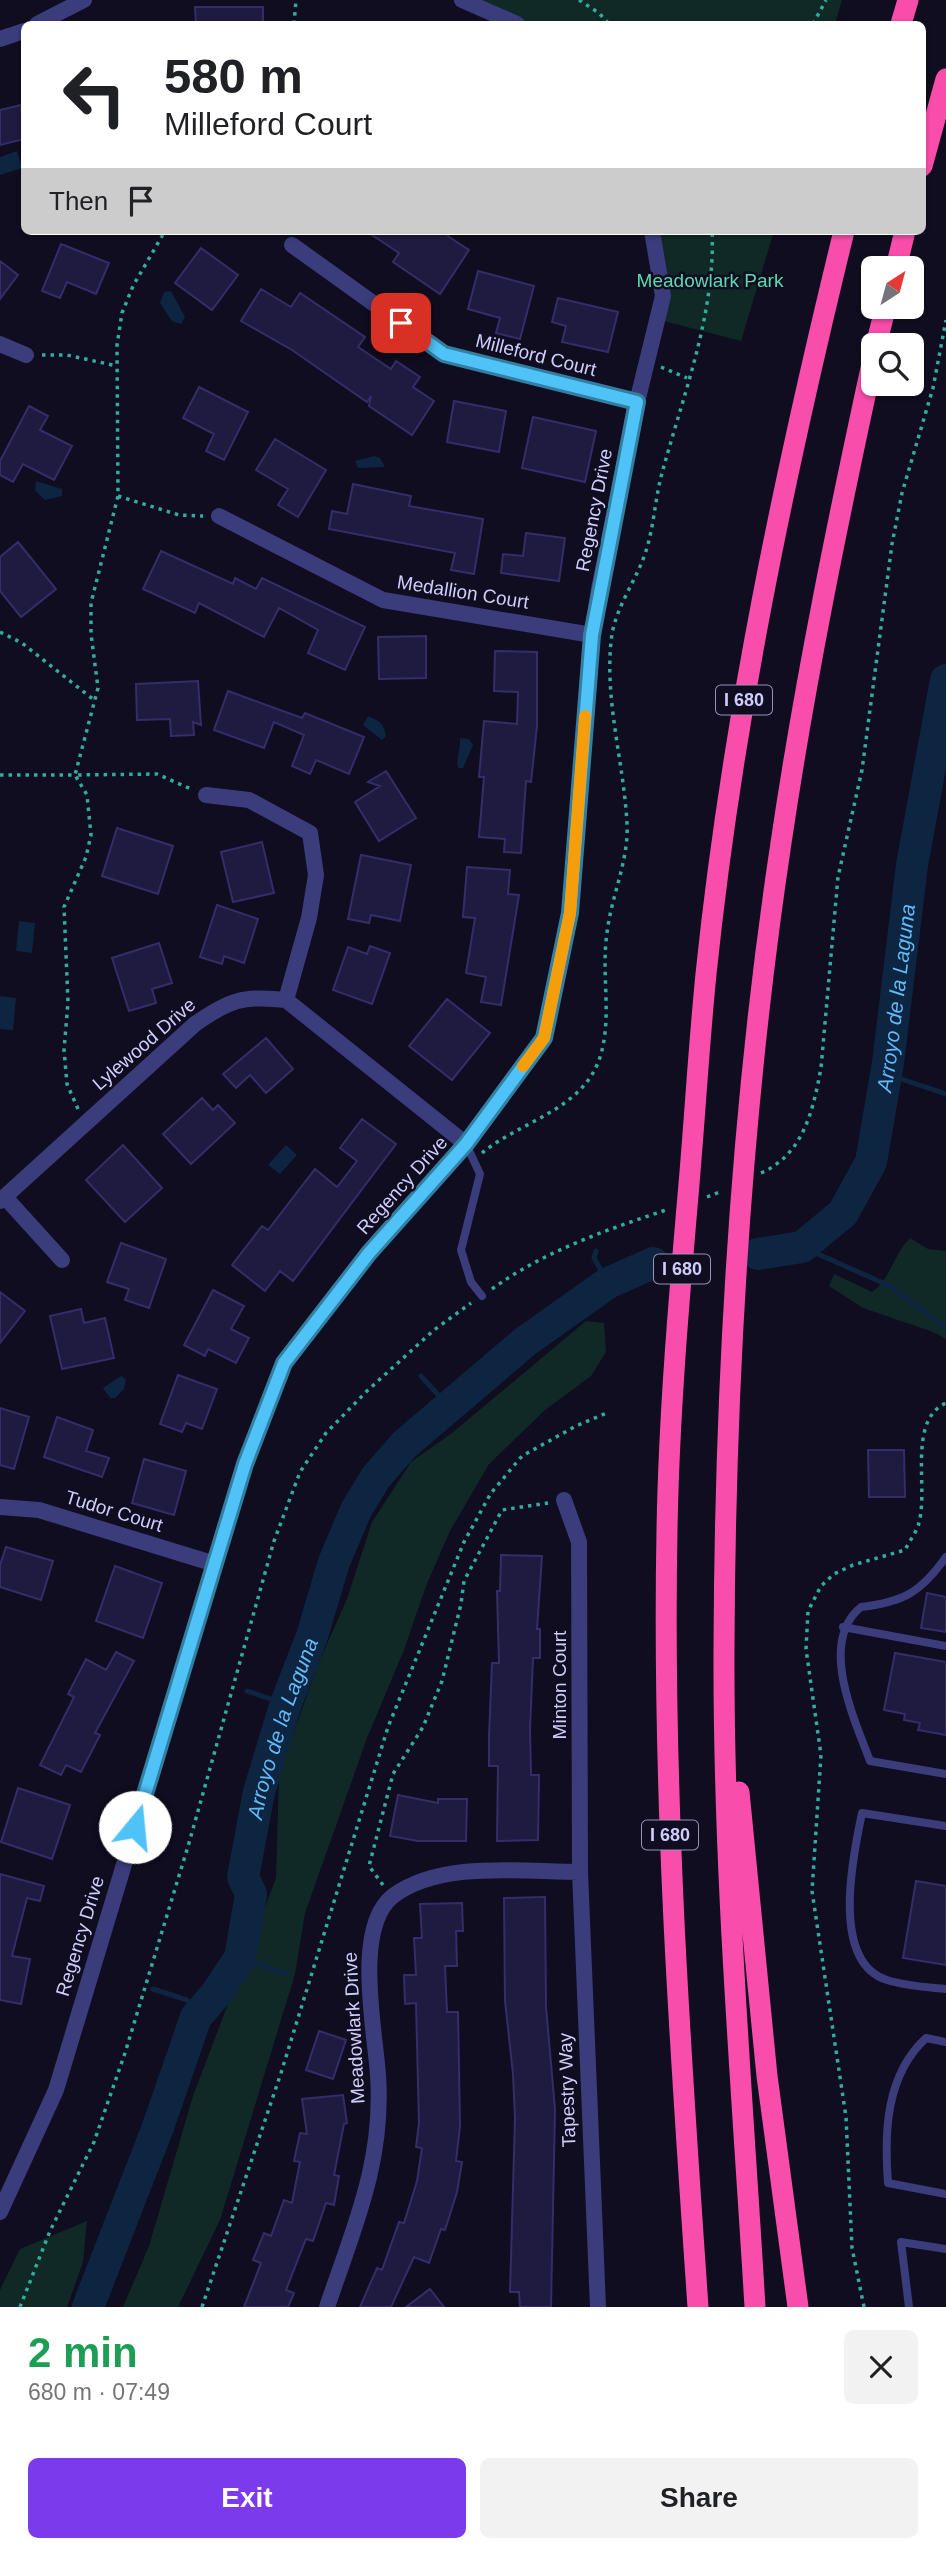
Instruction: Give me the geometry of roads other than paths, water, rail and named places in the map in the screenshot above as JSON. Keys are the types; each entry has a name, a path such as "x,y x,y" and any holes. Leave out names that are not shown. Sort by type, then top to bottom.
{"highway":[{"path":"902,21 908,0"},
{"path":"926,152 946,79"},
{"name":"I 680","path":"698,2307 669,1826 667,1539 674,1362 706,975 744,700 793,444 843,235"},
{"path":"899,256 904,235"},
{"name":"I 680","path":"755,2307 727,1825 724,1651 733,1348 747,1147 763,982 785,818 825,586 865,396"},
{"path":"724,1651 767,2076 798,2307"}],"street":[{"path":"43,21 84,0"},
{"path":"462,0 510,21"},
{"path":"0,39 21,32"},
{"name":"Regency Drive","path":"0,2212 56,2090 245,1464 284,1363 369,1253 466,1144 544,1038 570,913 592,635 637,402 663,296 653,235"},
{"name":"Milleford Court","path":"292,245 444,354 637,402"},
{"path":"0,344 26,355"},
{"name":"Medallion Court","path":"219,516 383,600 592,635"},
{"path":"206,795 249,800 310,833 316,876 309,918 286,1000 466,1144"},
{"name":"Lylewood Drive","path":"2,1199 169,1045 225,1003 256,996 286,1000"},
{"path":"2,1199 62,1260"},
{"name":"Minton Court","path":"564,1500 579,1542 580,1872"},
{"name":"Tudor Court","path":"0,1507 39,1510 215,1564"},
{"name":"Meadowlark Drive","path":"327,2307 370,2183 378,2140 380,2100 369,1945 379,1912 392,1897 419,1881 450,1873 580,1872"},
{"name":"Tapestry Way","path":"580,1872 598,2307"}],"lane":[{"path":"466,1144 480,1174 461,1250 471,1282 482,1296"},
{"path":"946,1557 915,1592 896,1602 861,1607 843,1628 840,1641 851,1712 870,1761 946,1774"},
{"path":"843,1628 946,1646"},
{"path":"946,1826 862,1812 850,1886 850,1916 862,1963 885,1980 946,1989"},
{"path":"946,2042 926,2038 910,2052 894,2088 886,2160 888,2183 946,2194"},
{"path":"909,2307 901,2242 946,2249"}],"water":[{"path":"17,151 21,168 0,175 0,157"},
{"path":"171,291 185,317 181,324 172,321 160,303 164,292"},
{"path":"374,456 380,458 385,467 358,468 355,461"},
{"path":"36,481 62,489 62,496 45,500 35,490"},
{"path":"368,716 382,725 386,736 382,740 363,725"},
{"path":"460,738 469,739 473,745 463,768 458,768"},
{"path":"19,921 35,923 32,953 16,951"},
{"path":"0,996 16,998 13,1030 0,1029"},
{"path":"286,1145 297,1155 280,1174 268,1165"},
{"path":"121,1376 126,1379 124,1389 115,1398 110,1398 103,1388"}],"waterway":[{"name":"Arroyo de la Laguna","path":"758,1254 802,1247 843,1213 871,1162 888,1063 912,865 946,680"},
{"path":"886,1074 946,1094"},
{"path":"802,1247 890,1286 946,1328"},
{"path":"596,1251 594,1258 608,1283"},
{"name":"Arroyo de la Laguna","path":"88,2307 158,2127 196,2017 216,1994 240,1958 251,1894 243,1877 259,1792 334,1562 356,1510 376,1477 405,1444 526,1341 608,1283 653,1263"},
{"path":"421,1376 450,1408"},
{"path":"247,1691 286,1704"},
{"path":"240,1958 287,1974"},
{"path":"153,1989 187,2000 200,2012"}],"park label":[{"name":"Meadowlark Park","path":"710,280"}]}
